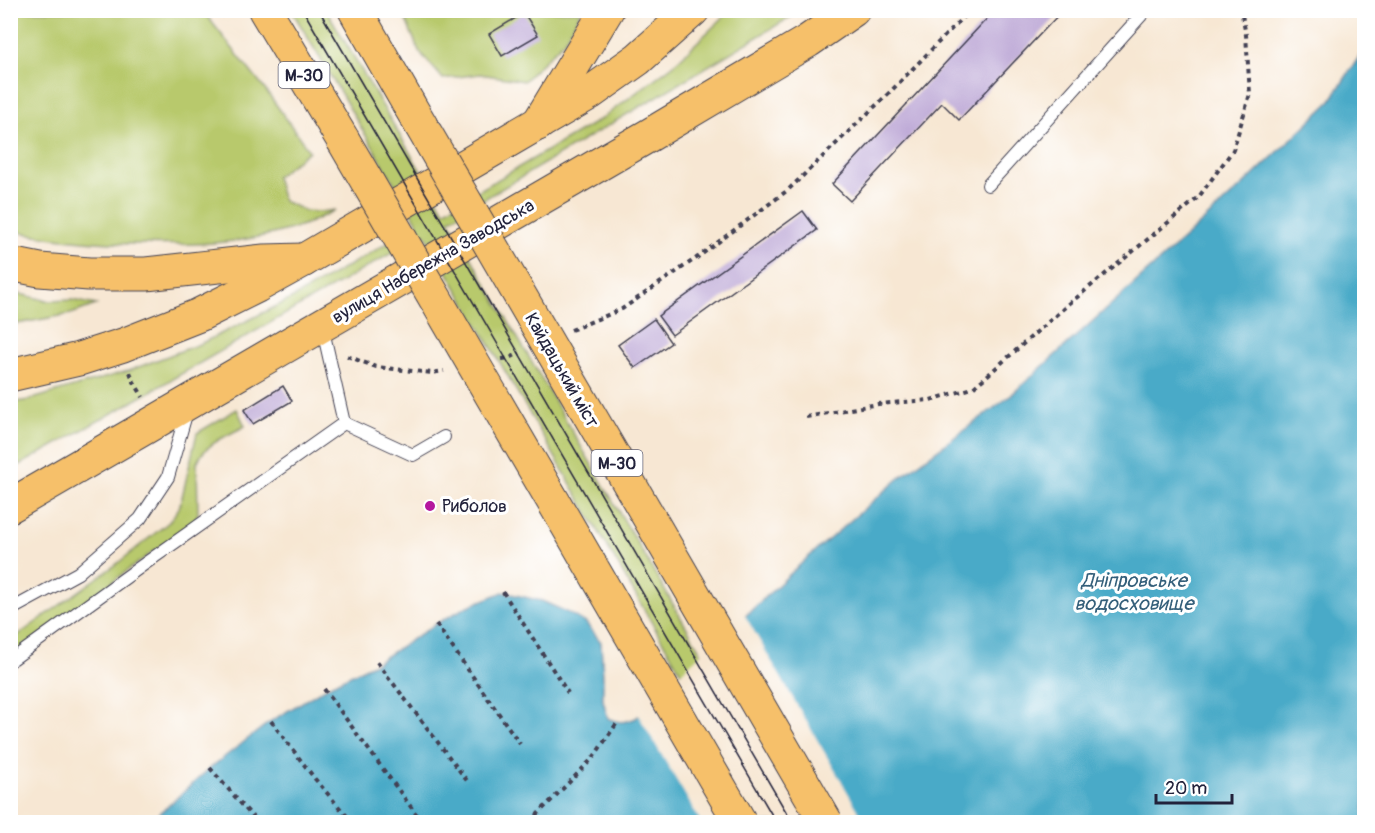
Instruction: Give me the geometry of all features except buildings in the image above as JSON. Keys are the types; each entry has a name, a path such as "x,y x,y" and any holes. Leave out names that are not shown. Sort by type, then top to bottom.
{"main road":[{"name":"М-30","path":"265,10 740,822"},
{"name":"Кайдацький міст","path":"355,10 826,822"},
{"path":"538,124 607,10"},
{"path":"10,375 79,359 123,345 199,315 257,286 590,93 638,59 693,10"},
{"name":"вулиця Набережна Заводська","path":"10,506 189,402 325,337 658,130 807,41 853,10"},
{"path":"10,264 40,270 89,274 146,274 264,261 304,260"}],"lane":[{"path":"988,185 1146,10"},
{"path":"325,337 344,423"},
{"path":"10,610 78,573 140,519 168,477 189,402"},
{"path":"344,423 413,455 444,437"},
{"path":"10,661 344,423"}],"path":[{"path":"562,334 622,309 788,190 890,92 970,10"},
{"path":"806,417 878,404 930,400 973,388 1064,308 1197,198 1233,150 1250,93 1246,35 1241,10"},
{"path":"325,337 376,367 432,373 454,369"},
{"path":"123,345 132,380 156,421"},
{"path":"499,360 520,353"},
{"path":"503,592 568,693"},
{"path":"436,624 520,744"},
{"path":"377,662 468,782"},
{"path":"324,689 422,822"},
{"path":"271,721 315,779 352,822"},
{"path":"530,822 593,758 617,723"},
{"path":"210,768 257,822"}],"green space":[{"path":"10,11 203,11 270,96 309,151 276,177 283,201 306,211 335,210 306,224 282,232 210,243 160,245 98,242 48,237 11,230"},
{"path":"292,11 327,11 444,211 601,119 673,65 730,11 801,11 449,220 800,822 768,822 425,234 11,470 11,403 29,400 128,371 202,343 291,299 419,225"},
{"path":"402,11 581,11 564,41 524,81 480,74 443,79 419,51"},
{"path":"11,292 49,301 72,300 96,305 71,314 11,325"},
{"path":"237,409 245,426 211,445 200,456 197,463 198,514 193,522 11,657 10,641 118,563 169,522 179,508 197,433"}],"water":[{"name":"Дніпровське водосховище","path":"1364,22 1364,822 150,822 210,768 271,721 332,684 377,662 466,607 503,592 542,601 586,623 601,642 603,700 608,718 622,722 636,718 805,560 902,476 1010,396 1242,186 1329,103 1361,54"}],"pier":[{"path":"744,614 865,822 701,822 637,713"}],"tram line":[{"path":"303,10 776,822"},
{"path":"319,10 792,822"}],"place":[{"name":"Риболов","path":"430,506"}]}
